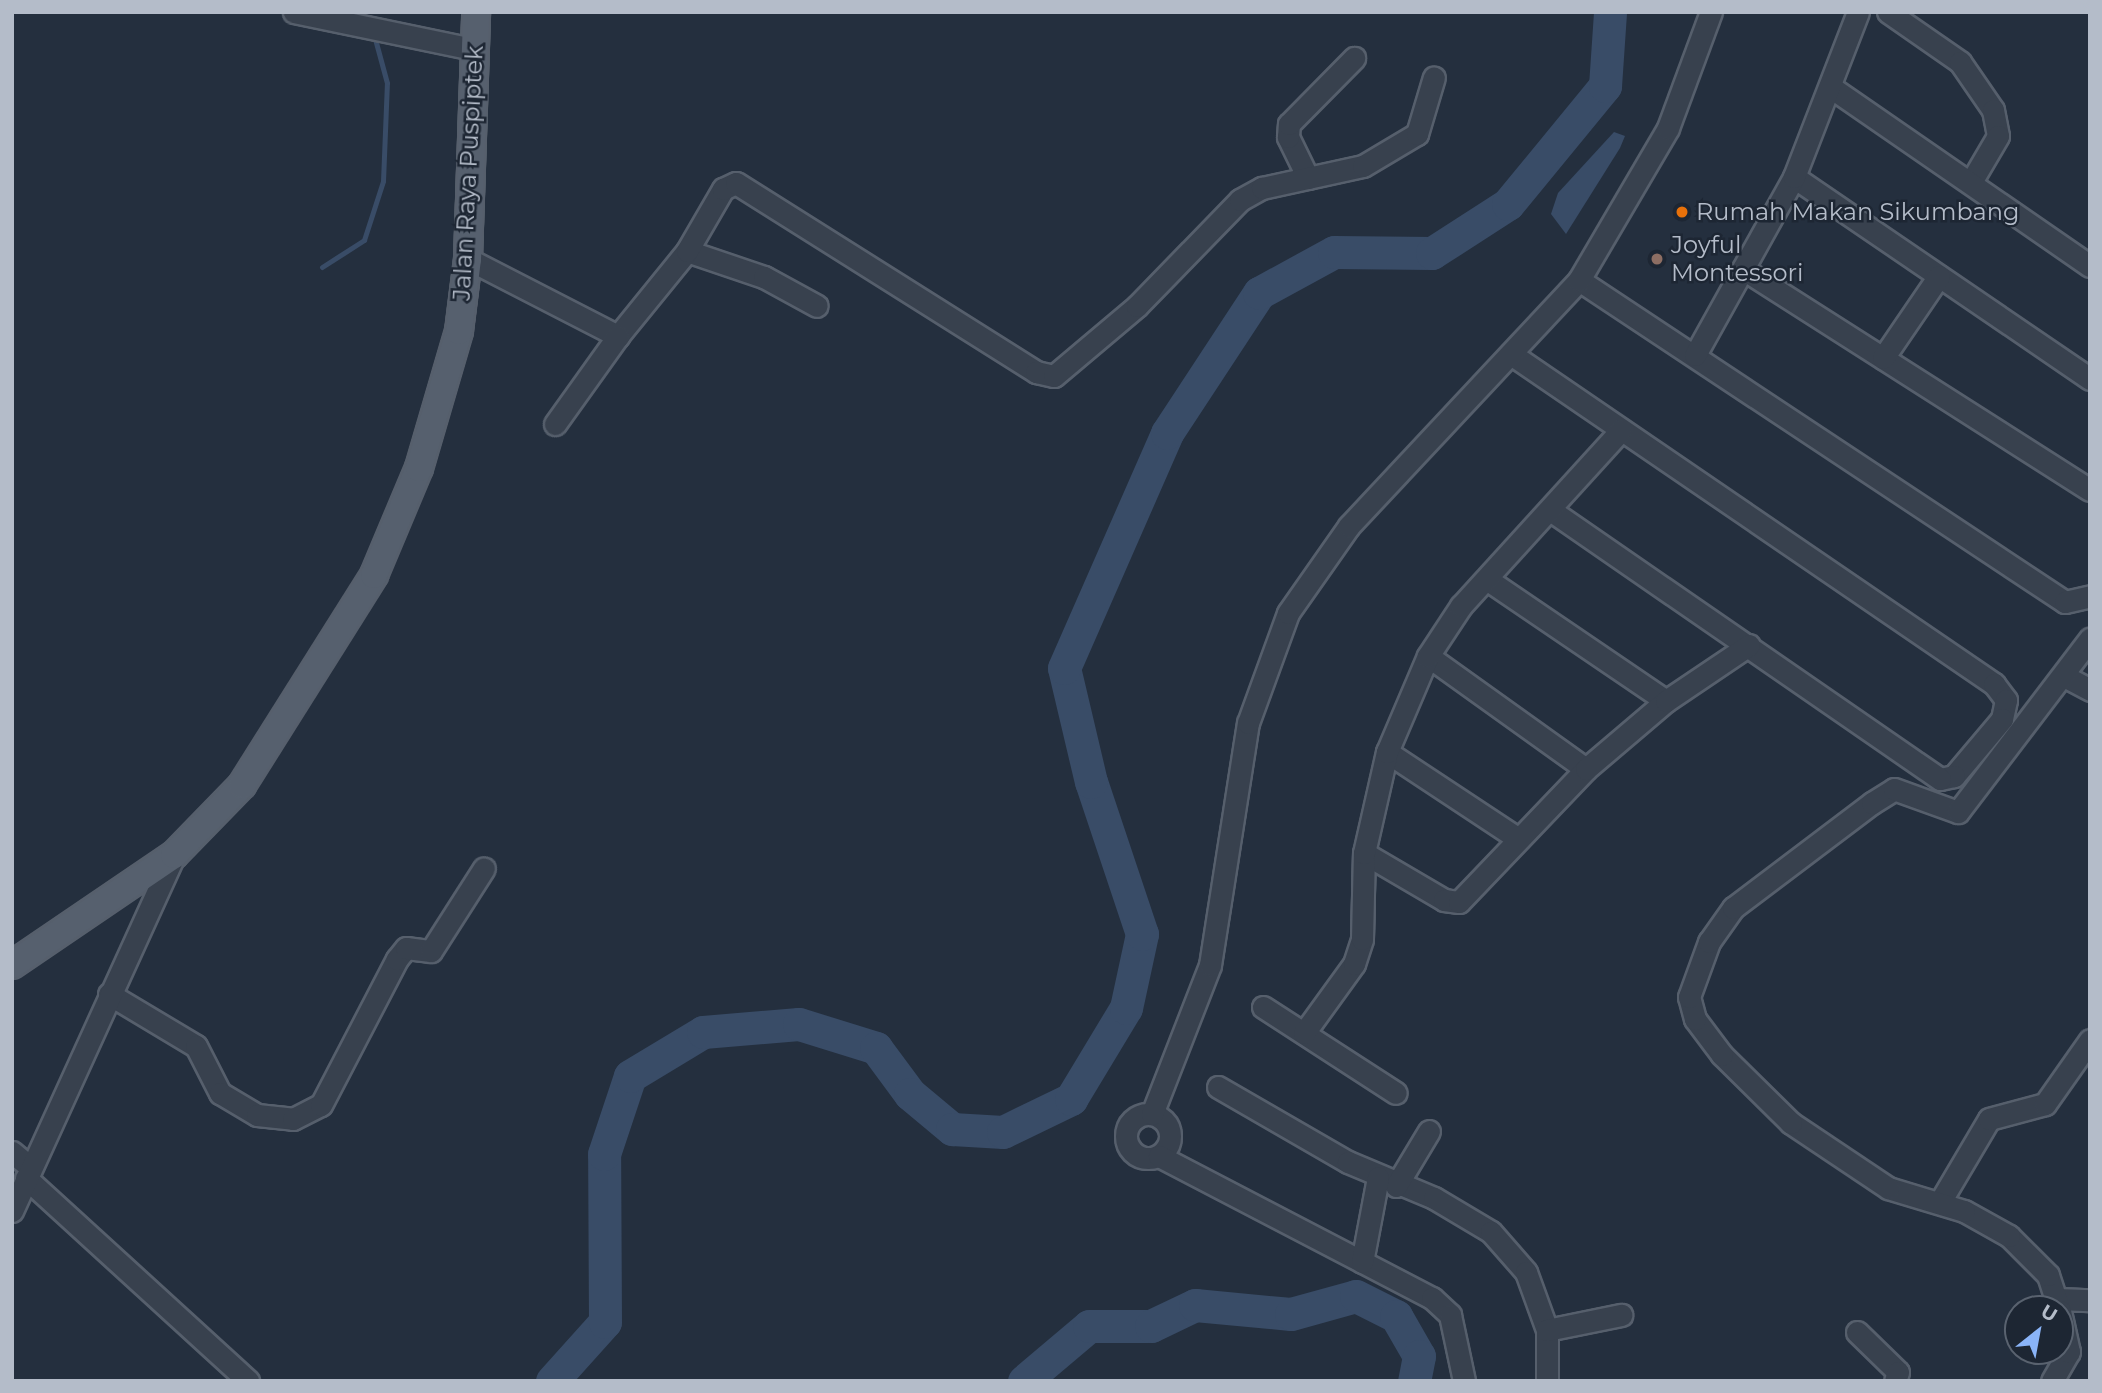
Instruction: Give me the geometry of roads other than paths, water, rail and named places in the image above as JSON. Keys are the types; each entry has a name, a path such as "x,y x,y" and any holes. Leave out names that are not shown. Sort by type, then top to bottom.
{"main road":[{"name":"Jalan Raya Puspiptek","path":"12,965 174,855 266,751 374,575 438,410 468,259 476,12"}],"street":[{"path":"294,12 473,49"},
{"path":"1152,1114 1210,965 1248,723 1288,613 1349,526 1579,279 1668,128 1711,12"},
{"path":"1695,355 1794,177 1832,88 1858,12"},
{"path":"1888,12 1960,62 1993,110 1998,135 1971,182"},
{"path":"1308,178 1288,137 1289,124 1354,58"},
{"path":"555,424 618,336 687,251 723,189 740,184 1036,372 1054,376 1137,306 1227,209 1262,188 1363,166 1417,134 1434,77"},
{"path":"1832,88 2090,266"},
{"path":"1794,177 2090,379"},
{"path":"687,251 764,277 817,306"},
{"path":"468,259 618,336"},
{"path":"1742,269 2088,481"},
{"path":"1884,358 1939,276"},
{"path":"1579,279 2064,602 2090,596"},
{"path":"1511,354 1994,684 2006,700 2005,712 1954,776 1940,779 1552,511"},
{"path":"1304,1032 1343,985 1358,952 1364,853 1387,752 1429,656 1488,580 1552,511 1621,430"},
{"path":"1488,580 1666,701"},
{"path":"2053,1295 2031,1251 1940,1202 1857,1171 1791,1122 1722,1055 1695,1019 1689,997 1709,942 1754,889 1894,789 1958,812 2090,639"},
{"path":"1364,853 1455,903 1586,769 1666,701 1749,645"},
{"path":"1429,656 1586,769"},
{"path":"2064,676 2090,690"},
{"path":"1387,752 1517,838"},
{"path":"12,1211 174,855"},
{"path":"110,994 196,1046 220,1093 257,1115 293,1119 321,1105 397,959 406,948 431,951 484,868"},
{"path":"1263,1007 1396,1093"},
{"path":"1940,1202 1989,1119 2045,1104 2090,1040"},
{"path":"1218,1087 1387,1181 1434,1198 1491,1232 1526,1272 1548,1329 1548,1381"},
{"path":"1152,1114 1169,1129 1168,1144 1159,1156"},
{"path":"1152,1114 1131,1121 1126,1143 1143,1158 1159,1156 1362,1262 1414,1286 1450,1315 1464,1381"},
{"path":"1362,1262 1387,1181 1429,1131"},
{"path":"12,1152 28,1172 241,1379"},
{"path":"1548,1329 1621,1315"},
{"path":"1857,1332 1898,1372 1895,1381"},
{"path":"2052,1381 2061,1365"}],"water":[{"path":"1614,132 1625,136 1620,148 1566,234 1551,214 1558,193"}],"waterway":[{"path":"552,1381 605,1322 604,1154 630,1076 703,1032 799,1024 876,1048 910,1094 952,1129 1003,1132 1071,1099 1126,1008 1142,934 1091,782 1064,668 1167,433 1259,293 1334,252 1432,253 1508,204 1605,86 1610,12"},
{"path":"322,267 364,240 383,181 387,83 374,35"},
{"path":"1024,1381 1089,1326 1151,1326 1195,1305 1291,1314 1356,1296 1396,1316 1419,1356 1414,1381"}],"place":[{"name":"Rumah Makan Sikumbang","path":"1682,212"},
{"name":"Joyful Montessori","path":"1657,259"}]}
